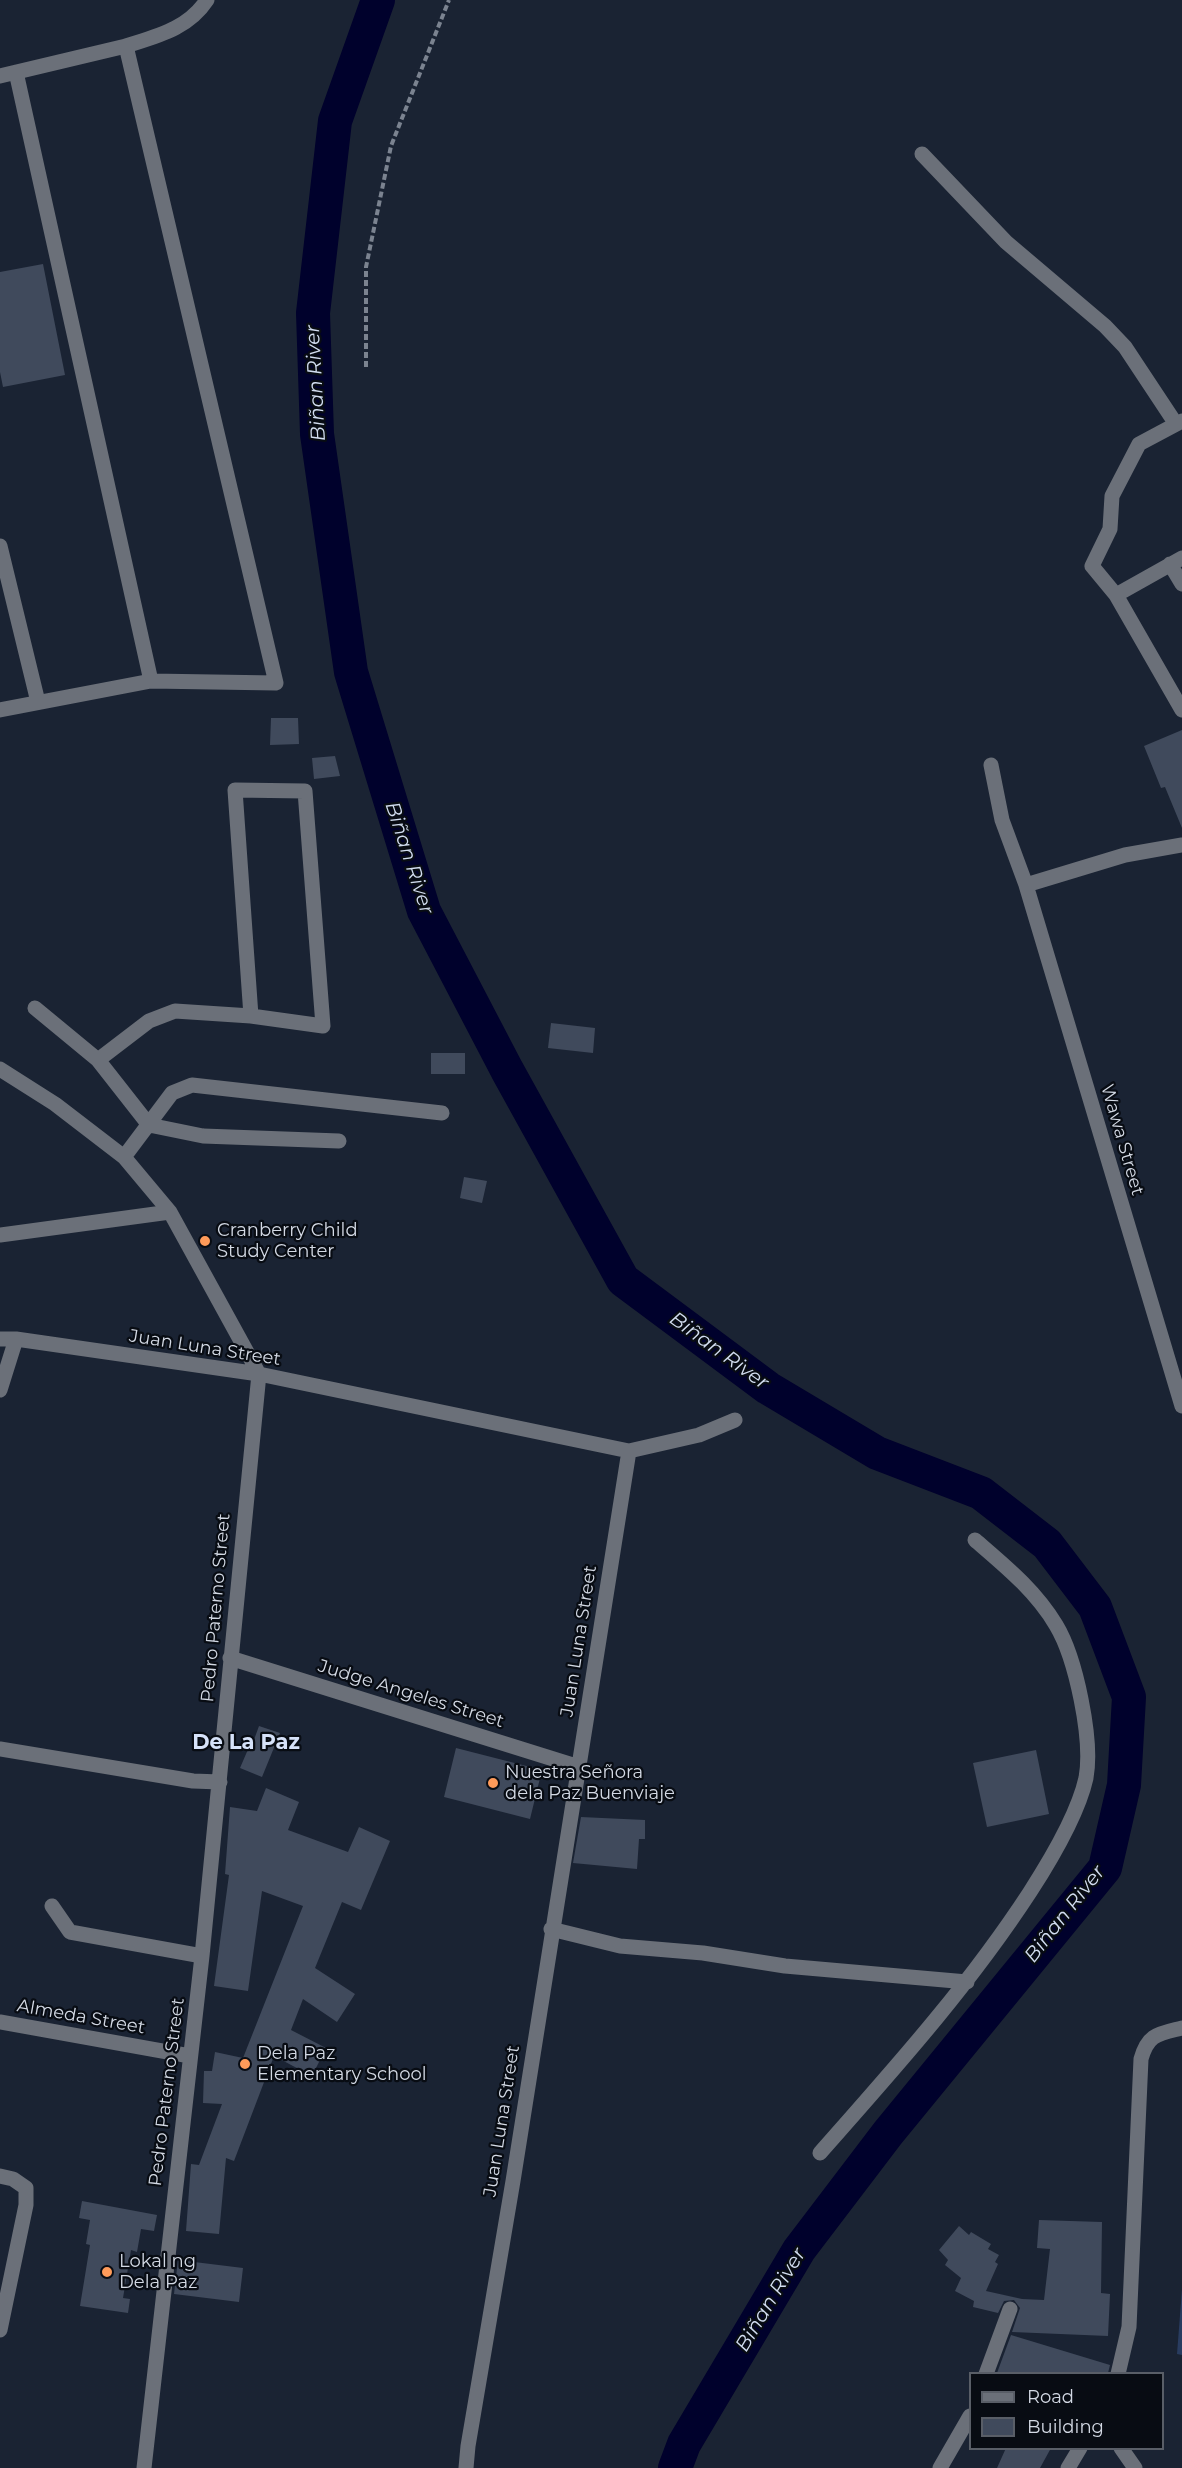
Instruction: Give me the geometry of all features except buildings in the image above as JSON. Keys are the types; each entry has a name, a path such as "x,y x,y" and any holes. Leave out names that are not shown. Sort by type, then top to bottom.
{"street":[{"path":"0,76 126,46 174,31 202,8 207,0"},
{"path":"0,710 151,681 276,683 126,46"},
{"path":"16,72 151,681"},
{"path":"922,154 1006,242 1106,326 1125,347 1179,422 1138,444 1112,496 1110,529 1092,566 1116,595 1182,710"},
{"path":"0,546 38,702"},
{"path":"1116,595 1176,561 1182,584"},
{"name":"Wawa Street","path":"991,765 1002,820 1026,885 1182,1406"},
{"path":"98,1060 149,1020 175,1011 251,1016 323,1026 305,791 235,790 251,1016"},
{"path":"1026,885 1125,855 1182,845"},
{"path":"35,1008 98,1060 148,1125 203,1136 339,1141"},
{"path":"0,1069 55,1104 124,1157 170,1212 259,1374"},
{"path":"124,1157 172,1093 192,1085 442,1113"},
{"path":"0,1235 170,1212"},
{"name":"Juan Luna Street","path":"0,1339 16,1339 259,1374 629,1451 466,2468"},
{"path":"0,1390 16,1339"},
{"name":"Pedro Paterno Street","path":"144,2468 202,1956 259,1374"},
{"path":"629,1451 699,1435 735,1420"},
{"path":"820,2153 967,1982 1042,1872 1067,1827 1086,1778 1087,1732 1067,1649 1057,1626 1029,1587 975,1540"},
{"name":"Judge Angeles Street","path":"230,1658 579,1767"},
{"path":"0,1749 193,1781 220,1782"},
{"path":"52,1906 70,1932 202,1956"},
{"path":"551,1929 621,1946 703,1953 785,1966 967,1982"},
{"name":"Almeda Street","path":"0,2022 190,2056"},
{"path":"1118,2372 1129,2327 1141,2059 1145,2044 1159,2033 1182,2028"},
{"path":"0,2176 13,2179 26,2188 26,2205 6,2267 0,2330"},
{"path":"986,2372 1010,2309"},
{"path":"940,2468 969,2418"},
{"path":"1068,2468 1079,2450"},
{"path":"1122,2450 1135,2468"}],"path":[{"path":"366,367 366,267 391,146 449,0"}],"shaded area":[{"path":"1182,2289 1182,2355 1177,2354"}],"waterway":[{"name":"Biñan River","path":"378,0 335,121 313,313 317,434 351,672 424,911 507,1070 623,1280 768,1388 877,1453 981,1493 1047,1544 1095,1607 1129,1697 1124,1785 1105,1868 888,2133 799,2250 684,2444 675,2468"}],"place":[{"name":"Cranberry Child Study Center","path":"205,1241"},
{"name":"Nuestra Señora dela Paz Buenviaje","path":"493,1783"},
{"name":"Dela Paz Elementary School","path":"245,2064"},
{"name":"Lokal ng Dela Paz","path":"107,2272"}],"district":[{"name":"De La Paz","path":"246,1743"}]}
